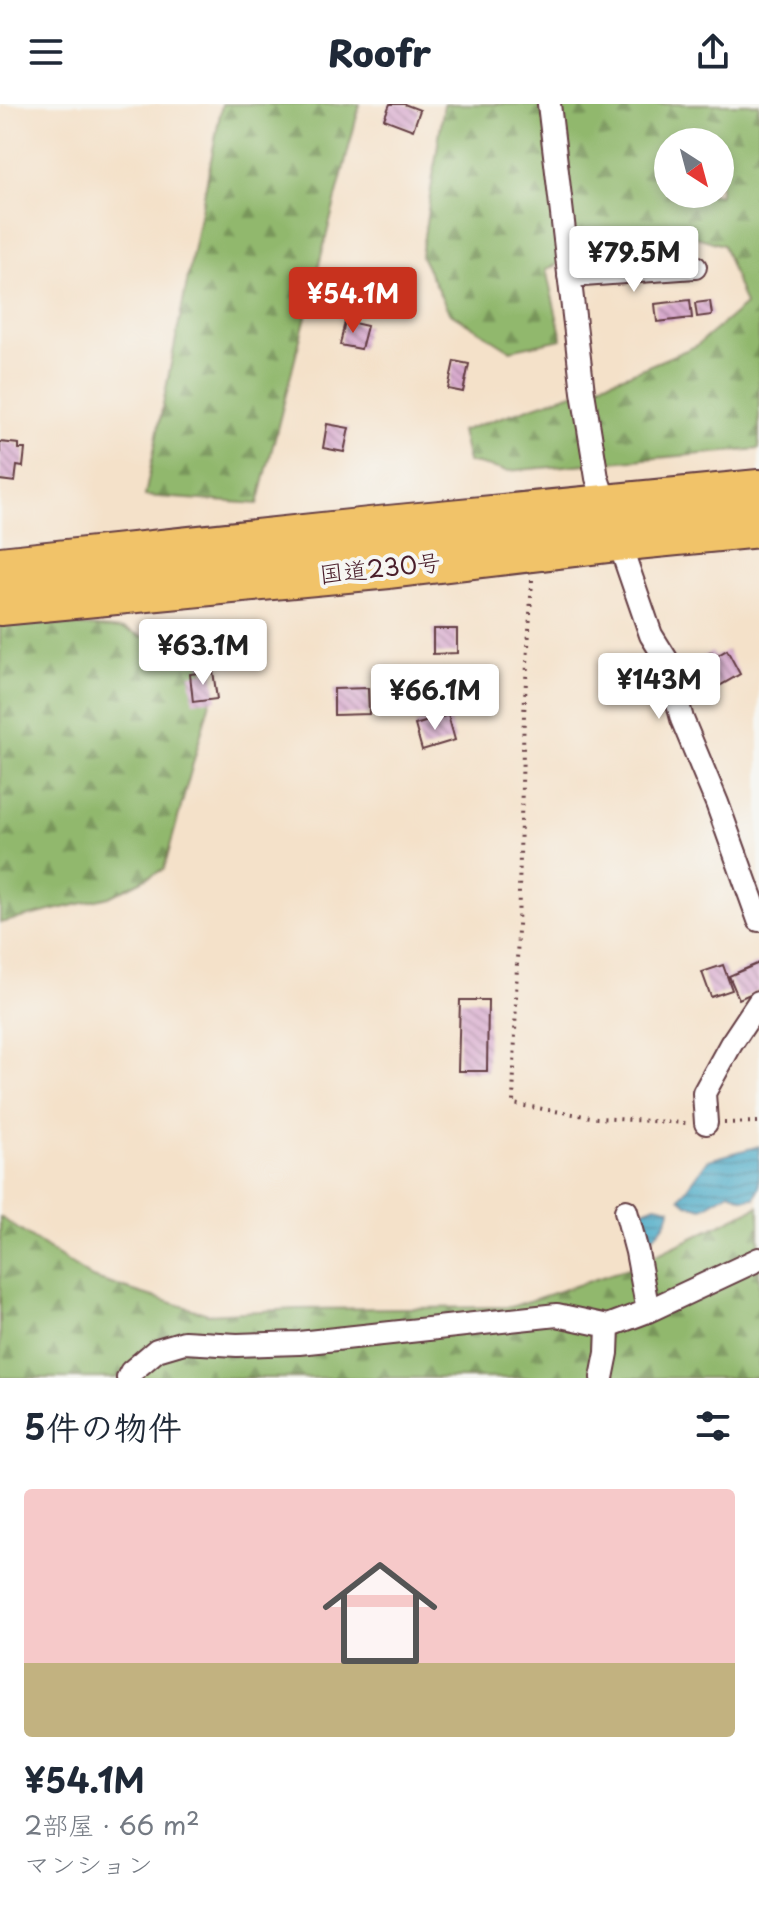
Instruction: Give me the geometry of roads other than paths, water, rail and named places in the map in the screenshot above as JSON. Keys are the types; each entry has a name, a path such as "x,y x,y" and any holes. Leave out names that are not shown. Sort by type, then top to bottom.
{"highway":[{"name":"国道230号","path":"0,604 533,550 612,523 759,491"},
{"name":"国道230号","path":"0,568 612,523 759,526"}],"street":[{"path":"549,104 585,406 597,478 651,635 666,659 682,719 717,803 759,920"},
{"path":"569,276 695,267"},
{"path":"706,1123 704,1093 759,1002"},
{"path":"626,1211 648,1311"},
{"path":"128,1378 157,1350 184,1342 237,1345 299,1343 557,1315 608,1326 648,1311 759,1259"},
{"path":"602,1378 608,1326"}],"water":[{"path":"759,1146 759,1186 755,1198 744,1199 730,1192 703,1208 687,1204 680,1198 708,1160"},
{"path":"656,1205 670,1208 668,1218 645,1245 635,1236 639,1212"}]}
